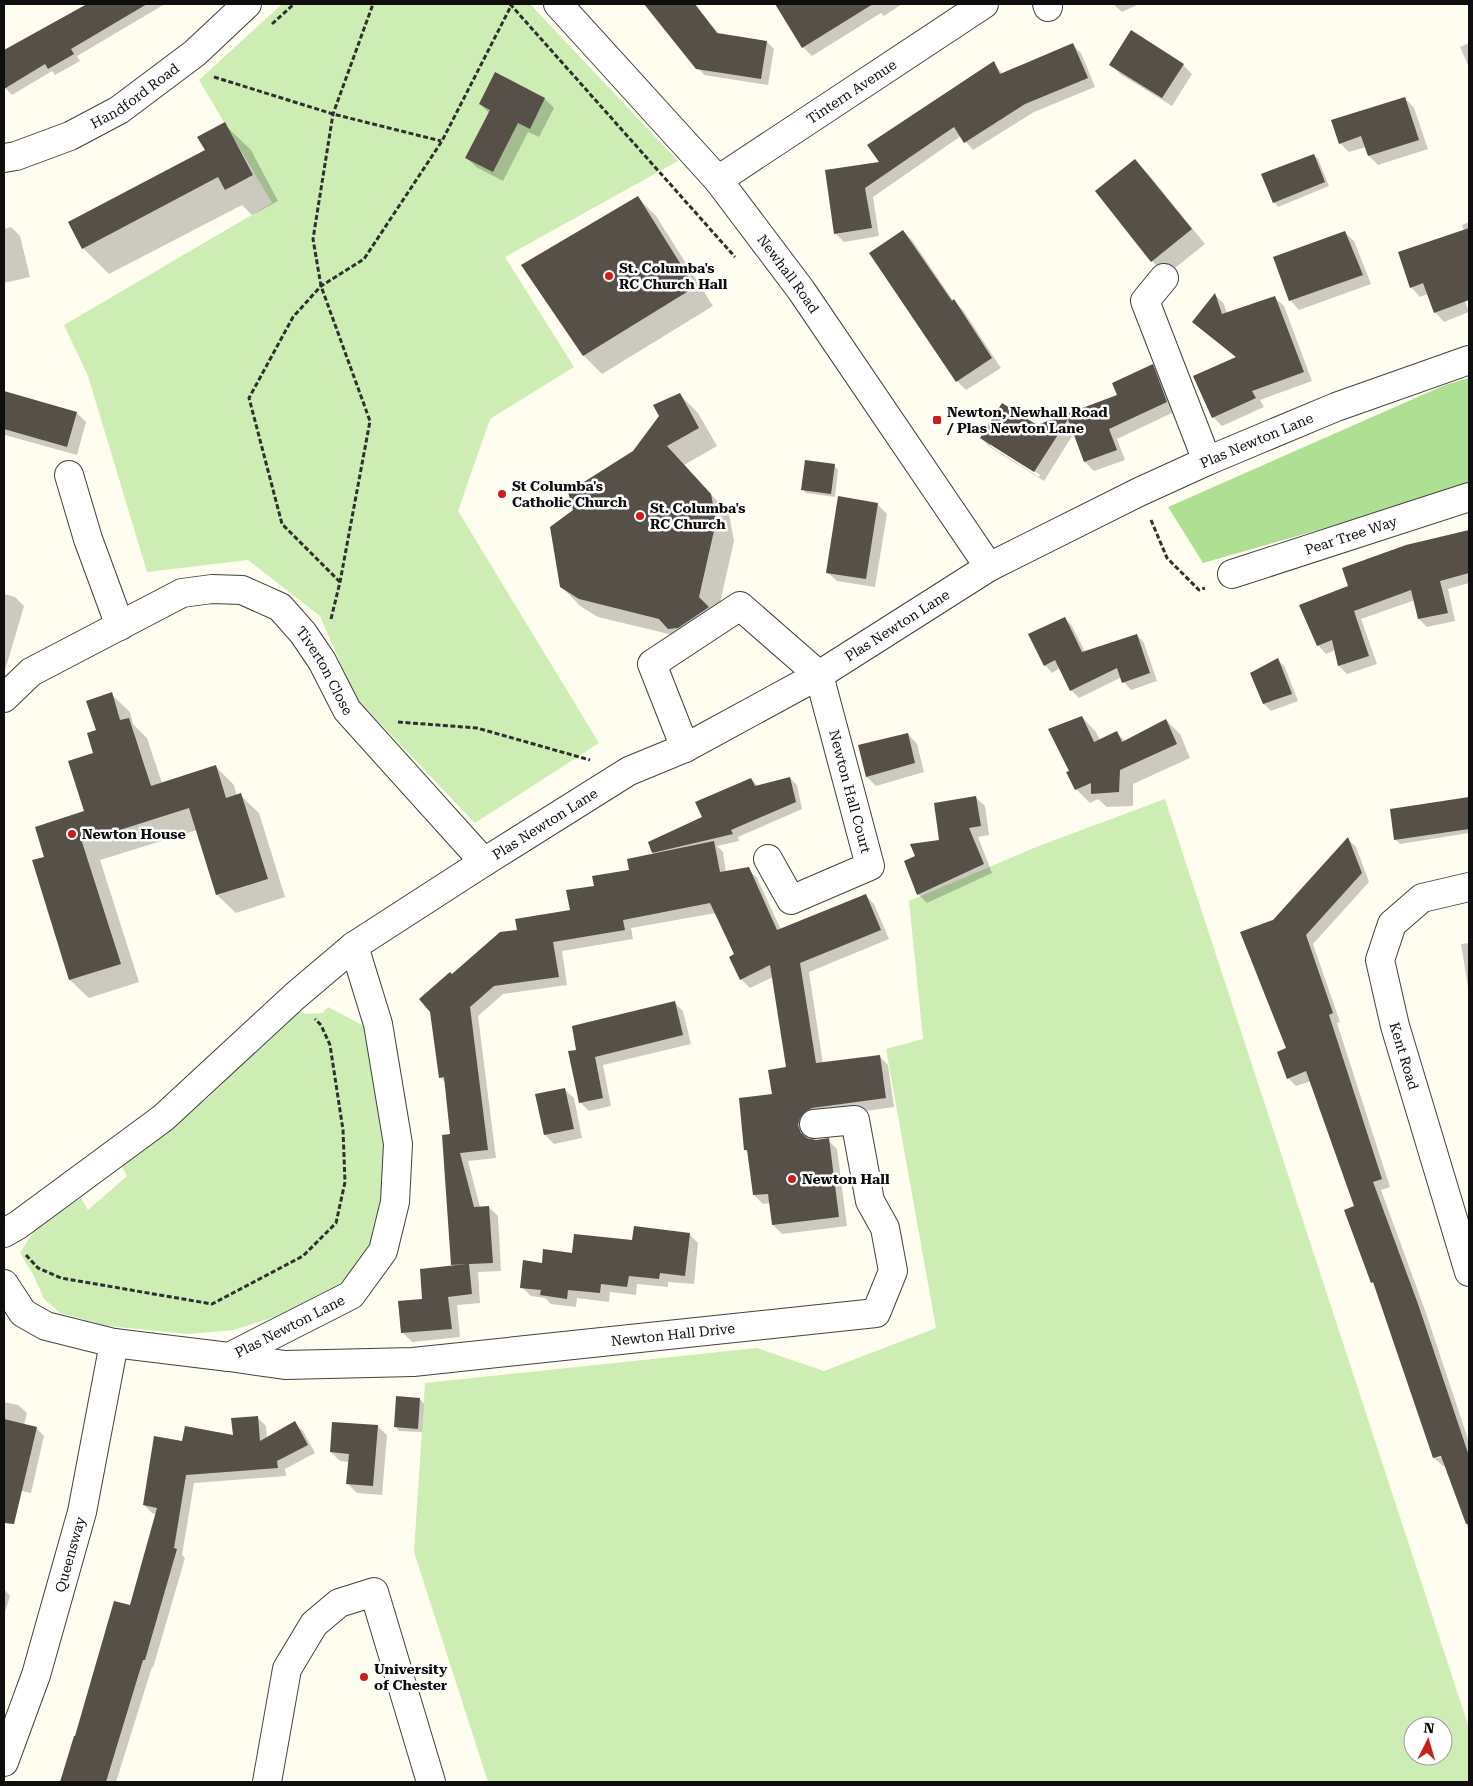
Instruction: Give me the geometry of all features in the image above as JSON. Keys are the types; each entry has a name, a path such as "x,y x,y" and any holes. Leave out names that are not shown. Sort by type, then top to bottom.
{"street":[{"name":"Handford Road","path":"4,158 16,156 70,136 119,110 195,53 247,4"},
{"name":"Newhall Road","path":"558,4 718,180 801,290 989,566"},
{"name":"Tintern Avenue","path":"718,180 984,4"},
{"path":"1164,278 1145,301 1207,461"},
{"name":"Plas Newton Lane","path":"11,1229 163,1118 295,996 354,946 629,771 685,748 819,675 989,566 1139,492 1207,461 1336,407 1469,360"},
{"path":"69,475 88,539 120,626"},
{"name":"Pear Tree Way","path":"1232,574 1469,497"},
{"name":"Tiverton Close","path":"4,698 31,672 182,593 212,589 242,590 280,607 304,633 322,661 347,710 484,862"},
{"path":"685,748 652,664 740,606 819,675"},
{"name":"Newton Hall Court","path":"768,859 791,900 870,866 819,675"},
{"name":"Kent Road","path":"1469,887 1422,898 1392,924 1380,960 1395,1026 1469,1272"},
{"name":"Plas Newton Lane","path":"4,1284 23,1313 46,1326 114,1343 229,1357 351,1295 383,1251 396,1202 398,1144 378,1024 354,946"},
{"name":"Newton Hall Drive","path":"229,1357 285,1365 413,1362 876,1313 892,1271 885,1228 870,1201 855,1120 814,1124"},
{"name":"Queensway","path":"4,1762 36,1675 82,1512 114,1343"},
{"path":"267,1782 287,1669 314,1624 338,1603 374,1592 431,1782"}],"path":[{"path":"322,661 340,582 370,421 321,286 313,239 333,114 373,4"},
{"path":"340,582 282,524 248,398 294,317 321,286 364,258 442,141 511,4 740,262"},
{"path":"195,53 214,77 333,114 442,141"},
{"path":"1139,492 1167,558 1199,590 1225,581 1232,574"},
{"path":"393,721 477,728 629,771"},
{"path":"11,1229 27,1257 38,1268 61,1278 212,1304 303,1256 336,1223 346,1182 343,1130 330,1045 321,1025 295,996"}],"green space":[{"path":"282,4 530,4 678,161 505,257 574,367 490,419 458,511 599,743 475,823 355,697 320,616 248,560 147,572 88,376 64,325 272,203 199,80"},
{"path":"1469,378 1469,487 1203,563 1168,507 1445,385"},
{"path":"1165,799 1469,1728 1469,1782 488,1782 414,1552 425,1383 757,1348 824,1371 936,1328 886,1049 923,1039 909,901 1036,847"},
{"path":"328,1007 366,1027 386,1141 381,1219 365,1257 341,1283 274,1317 234,1330 188,1334 108,1326 60,1313 44,1299 33,1274 20,1253 35,1229 81,1198 88,1210 127,1176 122,1167 209,1097 293,1013 299,1010 303,1014 323,1013"}],"building":[{"path":"87,4 147,4 71,49 74,54 48,69 45,64 4,89 4,50"},
{"path":"644,4 695,4 717,33 767,41 761,79 696,69"},
{"path":"775,4 873,4 802,48"},
{"path":"1131,30 1184,64 1162,98 1109,65"},
{"path":"1073,43 1088,78 1025,104 964,143 954,127 865,188 872,228 834,234 825,170 879,162 867,145 994,61 1000,74"},
{"path":"495,72 545,98 530,129 518,123 493,172 465,158 490,110 479,104"},
{"path":"1405,97 1419,140 1368,156 1361,136 1339,144 1331,120"},
{"path":"225,122 253,175 225,190 218,177 82,249 68,222 205,150 197,137"},
{"path":"1314,154 1325,182 1273,203 1261,174"},
{"path":"1135,159 1192,229 1151,262 1095,191"},
{"name":"St. Columba's RC Church Hall","path":"638,196 695,287 583,356 521,265"},
{"path":"1469,228 1469,300 1434,313 1423,283 1410,288 1398,252"},
{"path":"903,230 952,301 954,299 992,358 956,382 869,253"},
{"path":"1345,231 1363,275 1289,301 1273,257"},
{"path":"1215,293 1222,314 1275,296 1304,372 1252,391 1256,398 1212,418 1193,376 1236,357 1192,322"},
{"path":"1153,364 1167,402 1109,429 1117,450 1084,462 1068,419 1034,472 980,438 1002,403 1037,425 1117,395 1112,383"},
{"path":"4,391 77,412 67,447 4,429"},
{"name":"St. Columba's RC Church","path":"680,393 699,428 667,446 711,494 716,522 699,597 709,607 678,628 668,629 659,619 579,599 560,587 550,527 573,510 568,492 633,451 659,416 653,405"},
{"path":"805,460 835,464 831,494 801,490"},
{"path":"838,496 878,503 866,579 826,573"},
{"path":"1469,530 1469,573 1440,581 1448,613 1418,619 1411,590 1354,611 1369,656 1338,666 1332,640 1317,646 1299,605 1348,586 1342,568 1406,545"},
{"path":"1065,617 1082,652 1137,634 1150,673 1122,683 1117,668 1070,691 1055,660 1044,666 1028,634"},
{"path":"1278,658 1292,694 1263,704 1250,673"},
{"name":"Newton House","path":"112,692 120,720 129,718 151,786 216,765 226,798 241,793 268,879 216,895 189,808 82,842 121,964 69,980 32,860 44,857 35,827 84,811 68,761 93,753 87,733 96,730 86,701"},
{"path":"1082,716 1094,742 1117,731 1122,742 1166,719 1177,744 1120,770 1119,792 1091,794 1091,783 1075,790 1066,772 1069,771 1048,729"},
{"path":"908,733 915,763 866,777 858,745"},
{"path":"790,777 796,802 731,830 733,834 652,853 648,842 702,817 695,802 751,778 755,786"},
{"path":"976,796 981,826 969,828 984,864 917,895 904,861 915,856 910,844 939,840 934,803"},
{"path":"1469,797 1469,829 1394,840 1390,809"},
{"path":"1348,837 1362,873 1306,935 1333,1013 1329,1015 1382,1179 1373,1182 1418,1304 1469,1456 1469,1524 1466,1524 1441,1456 1433,1458 1373,1282 1371,1283 1344,1210 1354,1206 1306,1071 1287,1079 1277,1052 1286,1048 1240,932 1273,920"},
{"path":"714,841 720,872 749,867 777,930 866,894 881,930 800,963 816,1063 880,1055 886,1098 812,1108 800,1118 798,1125 801,1133 807,1138 816,1140 829,1138 839,1217 772,1225 768,1194 753,1195 747,1150 744,1150 739,1098 772,1094 768,1070 786,1067 770,965 740,980 729,957 734,954 710,903 623,920 625,930 553,942 559,977 494,986 470,1007 488,1150 460,1153 474,1207 489,1206 493,1263 469,1264 472,1294 448,1297 452,1329 401,1333 398,1301 422,1299 420,1269 466,1264 451,1265 442,1135 450,1134 444,1077 439,1078 430,1012 419,999 450,972 452,974 500,932 517,930 515,919 570,910 566,890 594,886 592,876 629,870 627,859"},
{"path":"675,1001 683,1035 595,1057 603,1098 579,1103 568,1051 576,1050 572,1026"},
{"path":"565,1088 574,1129 544,1135 535,1094"},
{"path":"634,1226 690,1233 685,1276 660,1273 659,1279 629,1276 627,1287 601,1284 600,1293 568,1290 567,1299 540,1295 541,1290 520,1288 523,1260 542,1263 543,1249 572,1253 574,1234 632,1240"},
{"path":"396,1396 420,1398 418,1429 394,1427"},
{"path":"258,1416 260,1441 295,1421 308,1445 277,1461 278,1468 186,1475 174,1548 177,1549 145,1660 143,1660 106,1782 60,1782 114,1601 130,1605 157,1508 143,1505 154,1436 182,1441 185,1426 233,1435 231,1418"},
{"path":"4,1419 37,1427 14,1524 4,1523"},
{"path":"332,1422 378,1425 373,1486 346,1484 349,1454 330,1452"}],"place":[{"name":"St. Columba's RC Church Hall","path":"609,276"},
{"name":"Newton, Newhall Road / Plas Newton Lane","path":"937,420"},
{"name":"St Columba's Catholic Church","path":"502,494"},
{"name":"St. Columba's RC Church","path":"640,516"},
{"name":"Newton House","path":"72,834"},
{"name":"Newton Hall","path":"792,1179"},
{"name":"University of Chester","path":"364,1677"}]}
